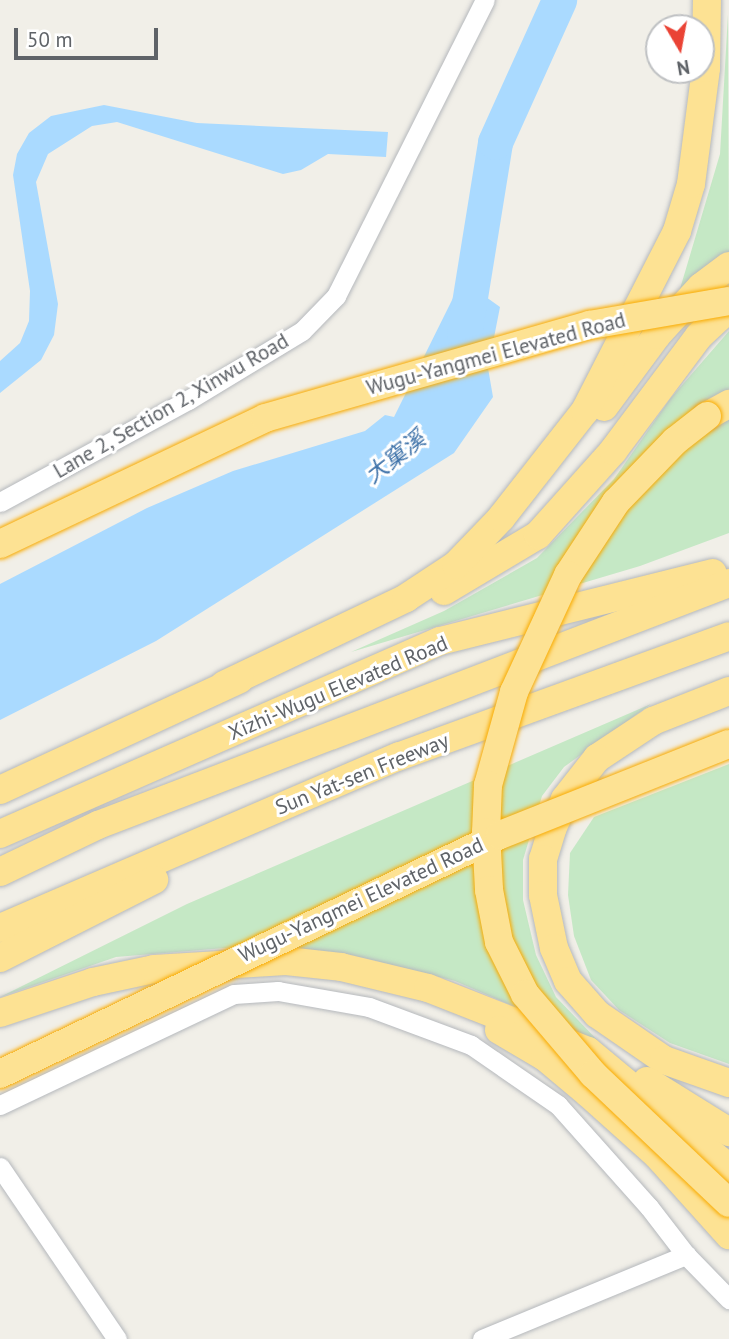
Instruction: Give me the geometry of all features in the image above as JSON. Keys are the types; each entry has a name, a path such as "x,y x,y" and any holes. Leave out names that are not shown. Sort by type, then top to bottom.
{"highway":[{"path":"456,565 501,518 585,411 677,231 691,184 706,68 707,0"},
{"path":"0,790 406,598 456,565 539,495 657,335 701,287 729,266"},
{"name":"Wugu-Yangmei Elevated Road","path":"0,544 265,418 590,325 729,300"},
{"path":"224,685 320,651 456,585 538,535 613,451 699,336 729,308"},
{"path":"729,404 675,441 645,470 616,502 568,575 514,692 488,785 486,832 489,890 499,942 525,994 593,1074 729,1203"},
{"name":"Xizhi-Wugu Elevated Road","path":"0,834 440,641 729,569"},
{"path":"0,872 98,825 729,583"},
{"name":"Sun Yat-sen Freeway","path":"0,928 400,756 729,636"},
{"path":"729,691 653,721 597,758 565,799 552,830 544,859 543,895 554,948 569,981 597,1014 664,1060 729,1083"},
{"name":"Wugu-Yangmei Elevated Road","path":"0,1074 500,835 729,744"},
{"path":"0,958 400,756"},
{"path":"0,1013 93,982 153,969 286,961 341,967 428,988 588,1051 729,1132"},
{"path":"341,967 505,1033 545,1057 657,1155 729,1235"},
{"path":"588,1051 729,1168"}],"street":[{"name":"Lane 2, Section 2, Xinwu Road","path":"0,502 290,338 336,296 485,0"},
{"path":"0,1105 234,993 278,991 324,997 419,1023 471,1045 520,1076 567,1115 685,1255 729,1298"},
{"path":"0,1167 117,1339"},
{"path":"482,1339 685,1255"}],"green space":[{"path":"728,14 729,257 677,299 720,154"},
{"path":"729,331 729,533 640,566 351,652 444,611 537,558 614,479 670,399"},
{"path":"651,704 564,767 542,796 523,860 523,900 536,955 556,997 601,1044 455,981 364,958 237,947 116,957 0,997 187,904"},
{"path":"729,764 729,1064 670,1043 619,1010 591,980 574,936 568,895 570,853 594,817"}],"water":[{"path":"104,105 197,123 388,132 386,157 328,154 301,170 283,174 117,122 92,126 48,154 36,182 58,304 54,335 41,360 0,393 0,361 20,343 29,321 30,291 13,175 17,154 29,133 51,116"},
{"path":"472,287 500,307 488,368 493,397 454,453 156,641 0,720 0,584 147,508 233,471 365,431 385,415 394,417 454,296"}],"waterway":[{"name":"大窠溪","path":"464,334 495,142 559,0"}]}
